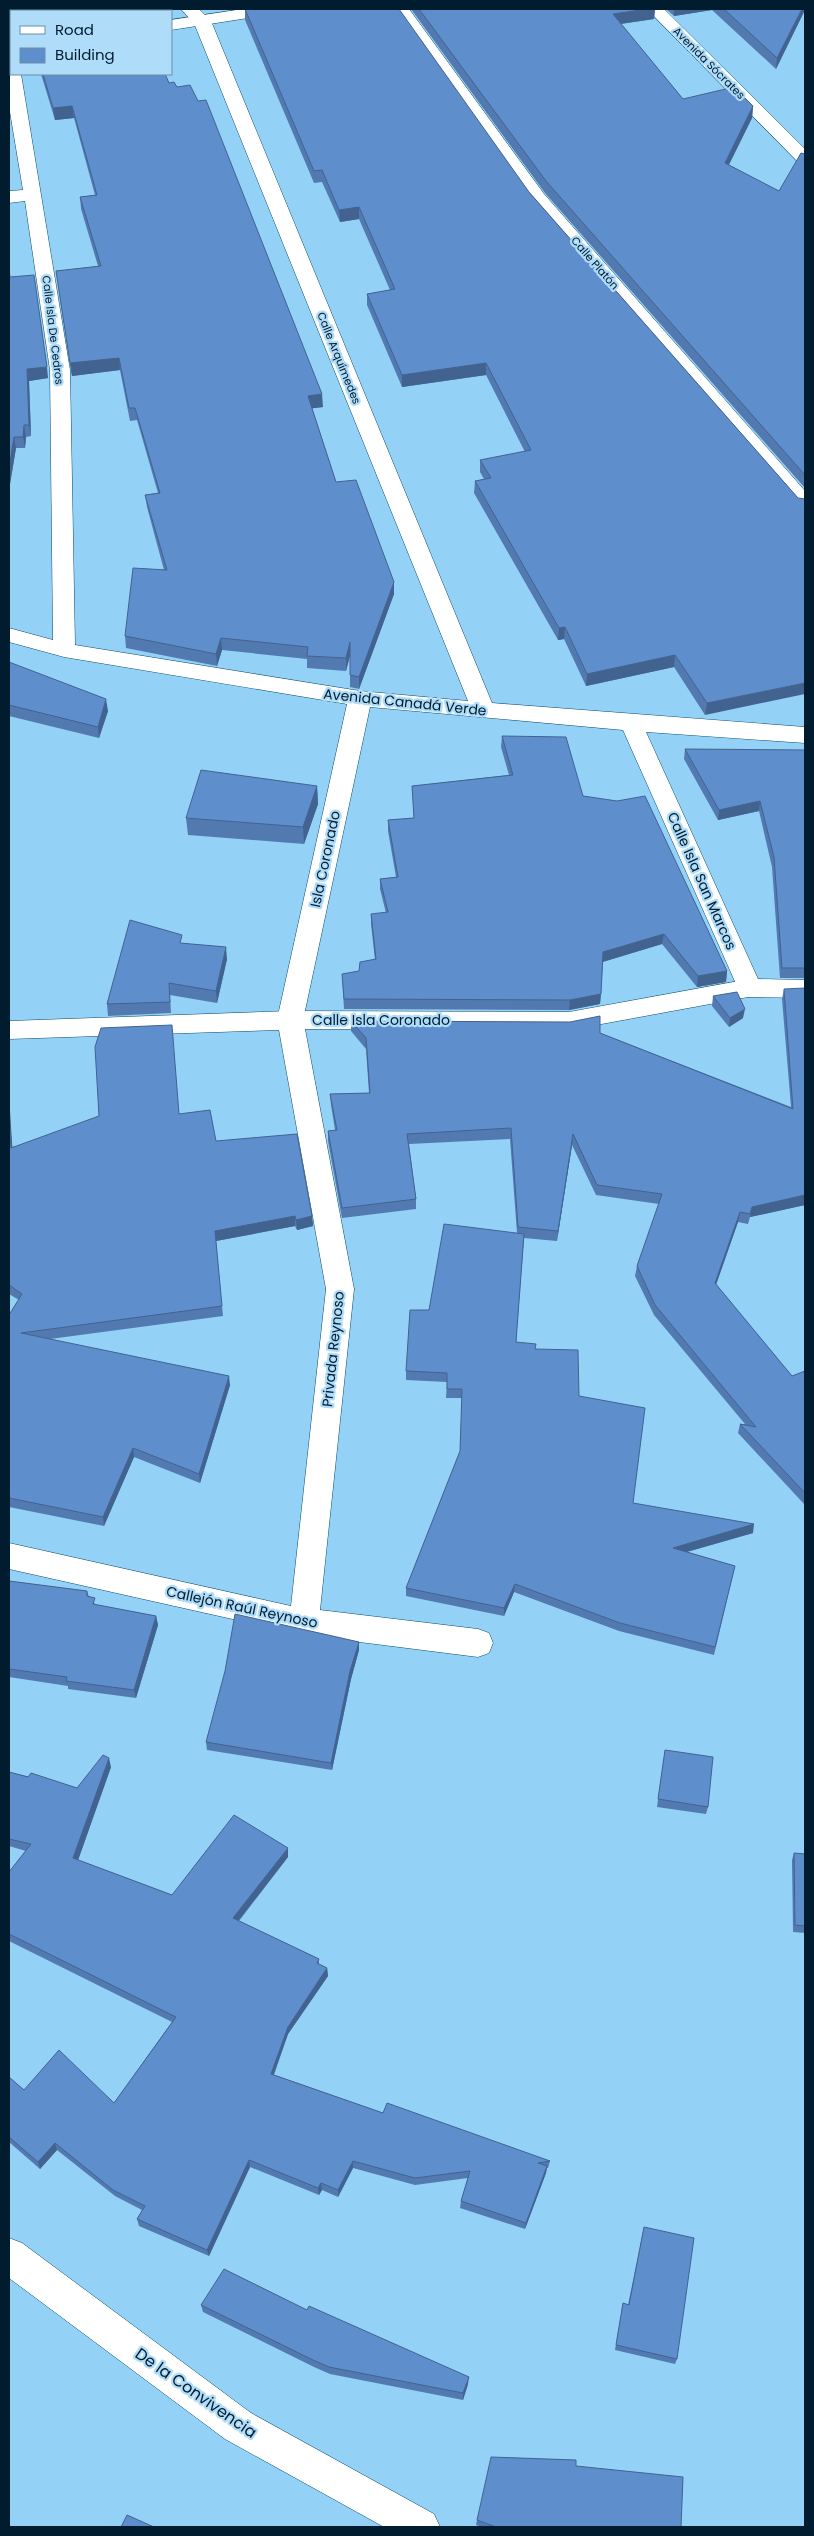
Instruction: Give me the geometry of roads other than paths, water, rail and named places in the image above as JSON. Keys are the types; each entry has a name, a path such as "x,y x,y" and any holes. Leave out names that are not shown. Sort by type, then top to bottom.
{"street":[{"path":"172,25 196,15 274,9"},
{"name":"Calle Platón","path":"401,9 537,198 805,504"},
{"name":"Avenida Sócrates","path":"655,9 805,159"},
{"name":"Calle Arquímedes","path":"196,15 483,710"},
{"name":"Calle Isla De Cedros","path":"13,75 34,194 60,370 64,650"},
{"path":"9,197 34,194"},
{"name":"Avenida Canadá Verde","path":"9,635 64,650 360,699 632,723 805,735"},
{"name":"Isla Coronado","path":"290,1020 360,699"},
{"name":"Calle Isla San Marcos","path":"632,723 750,988"},
{"path":"750,988 805,990"},
{"name":"Calle Isla Coronado","path":"9,1030 290,1020 569,1022 750,988"},
{"name":"Privada Reynoso","path":"290,1020 340,1289 304,1622"},
{"name":"Callejón Raúl Reynoso","path":"9,1556 304,1622 478,1643"},
{"name":"De la Convivencia","path":"9,2256 238,2426 421,2527"}]}
